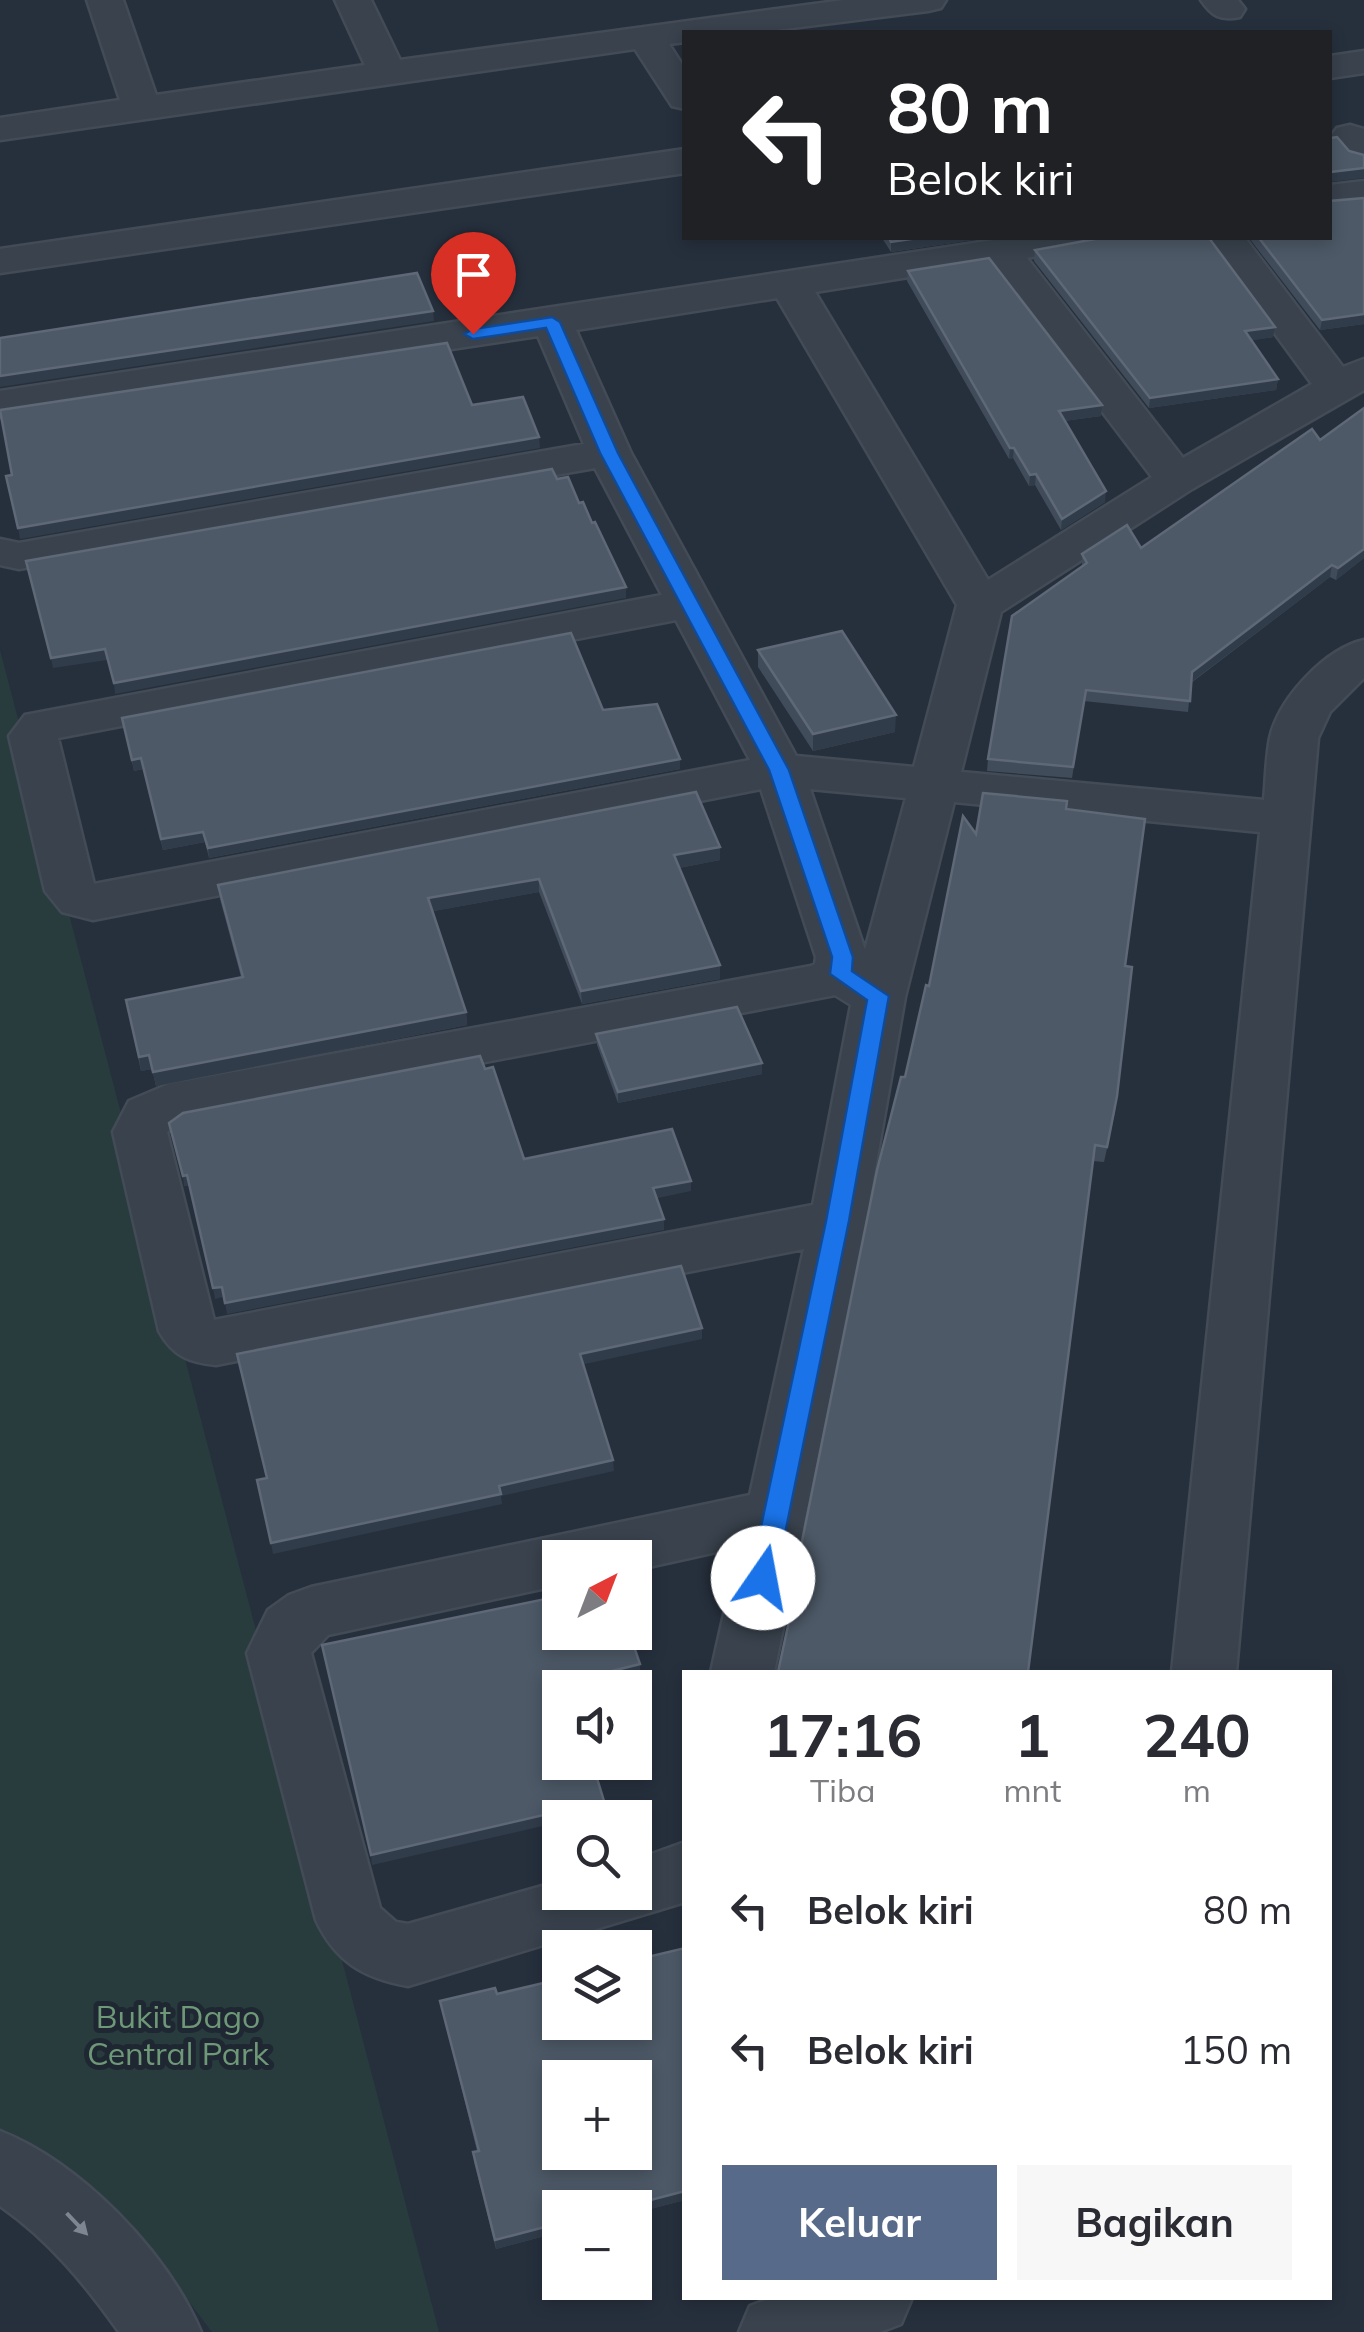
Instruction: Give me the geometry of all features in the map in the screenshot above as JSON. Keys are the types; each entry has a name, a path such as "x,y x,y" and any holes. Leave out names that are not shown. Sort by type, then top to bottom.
{"street":[{"path":"104,0 142,106"},
{"path":"353,0 387,72"},
{"path":"0,128 387,72 721,13 928,0"},
{"path":"617,30 682,95"},
{"path":"1332,67 1364,62"},
{"path":"0,261 682,161"},
{"path":"1332,198 1364,193"},
{"path":"0,404 1068,240"},
{"path":"980,606 1177,480 1350,380 1227,240"},
{"path":"1000,252 1177,480"},
{"path":"743,1670 838,1221 859,986 932,783 962,687 980,606 790,285"},
{"path":"552,322 609,453 779,770 842,957 859,986"},
{"path":"0,552 19,556 609,453"},
{"path":"689,604 42,726 33,736 70,891 80,900 93,903 779,770 1284,818"},
{"path":"1204,1670 1284,818 1300,718 1317,695 1364,654"},
{"path":"838,1221 216,1343 199,1341 188,1331 140,1132 148,1115 169,1104 816,983 859,986"},
{"path":"652,1541 777,1514"},
{"path":"542,1564 311,1613 290,1628 279,1652 350,1920 370,1944 380,1951 408,1954 563,1910"},
{"path":"652,1884 682,1873"},
{"path":"0,2165 66,2214 112,2260 164,2332"},
{"path":"776,2332 870,2300"}],"green space":[{"name":"Bukit Dago Central Park","path":"0,650 439,2332 212,2332 144,2242 0,2136"}],"building":[{"path":"1337,137 1349,151 1364,155 1364,168 1332,172 1332,138"},
{"path":"1364,198 1364,314 1322,320 1261,240 1332,240 1332,201"},
{"path":"1090,240 1210,240 1275,327 1245,331 1278,379 1150,398 1035,250"},
{"path":"989,258 1102,405 1059,411 1106,491 1062,519 1036,474 1030,475 1014,448 1010,448 908,271"},
{"path":"417,273 433,311 0,376 0,338"},
{"path":"447,343 472,405 523,397 539,437 18,528 6,476 12,475 0,410"},
{"path":"1364,408 1364,549 1338,568 1332,565 1192,672 1190,701 1086,690 1073,767 988,759 1012,616 1087,563 1082,554 1127,525 1141,548 1312,429 1320,440"},
{"path":"552,469 557,479 568,477 626,587 114,683 105,649 51,658 26,561"},
{"path":"842,631 896,715 813,734 758,650"},
{"path":"571,633 603,710 657,704 680,759 208,848 203,832 161,839 141,758 132,760 122,718"},
{"path":"696,792 720,847 674,855 720,965 581,991 539,879 428,898 466,1012 153,1072 149,1055 139,1057 126,1000 243,977 218,885"},
{"path":"983,793 1067,801 1066,809 1145,819 1125,966 1132,967 1117,1096 1107,1147 1095,1145 1028,1670 778,1670 877,1170 901,1077 905,1077 926,985 929,986 963,816 976,834"},
{"path":"737,1007 762,1063 618,1092 596,1034"},
{"path":"480,1056 485,1069 493,1067 524,1159 672,1129 691,1181 653,1188 664,1219 225,1303 222,1287 213,1288 187,1175 183,1176 169,1123 183,1113"},
{"path":"681,1266 702,1328 580,1354 613,1460 499,1486 501,1494 271,1543 257,1480 267,1478 237,1354"},
{"path":"542,1600 542,1650 635,1650 640,1664 616,1670 542,1670 542,1780 598,1780 604,1800 542,1800 542,1815 371,1855 322,1645"},
{"path":"682,1949 682,2192 652,2200 652,2190 542,2190 542,2228 495,2240 473,2152 479,2151 440,2001 495,1988 497,1994 542,1983 542,2040 652,2040 652,1956"}],"route":[{"path":"473,334 552,322 609,453 779,770 842,957 840,974 878,996 838,1221 763,1578"}]}
